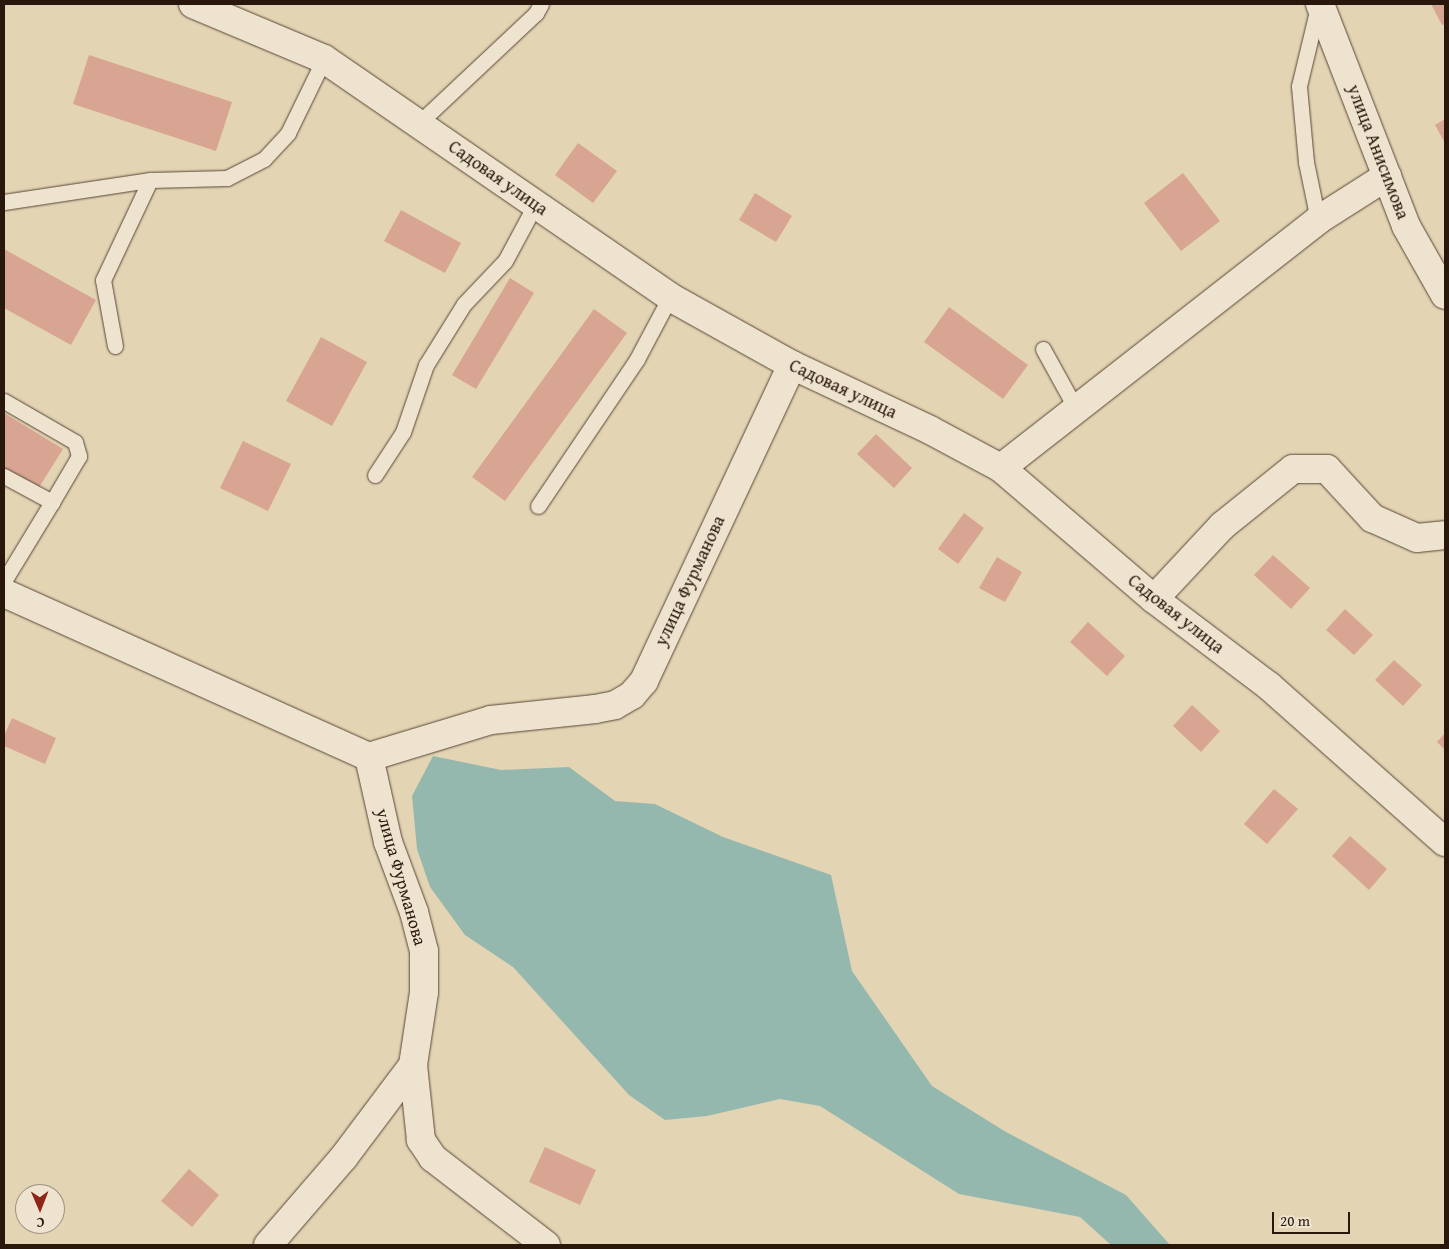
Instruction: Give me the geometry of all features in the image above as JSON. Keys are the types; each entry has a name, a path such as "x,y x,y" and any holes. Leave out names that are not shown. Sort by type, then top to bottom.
{"street":[{"name":"Садовая улица","path":"193,4 324,59 420,122 534,205 670,297 792,365 930,430 1001,468 1154,599 1269,686 1445,842"},
{"name":"улица Анисимова","path":"1319,4 1406,226 1445,295"},
{"path":"1001,468 1075,407 1318,220 1387,176"},
{"name":"улица Фурманова","path":"546,1245 433,1158 421,1140 413,1065 424,992 424,951 414,912 388,842 369,757 491,720 595,709 615,705 632,695 644,681 792,365"},
{"path":"1154,599 1222,526 1293,468 1328,469 1372,518 1417,538 1445,536"},
{"path":"4,593 369,757"},
{"path":"268,1245 344,1157 413,1065"}],"lane":[{"path":"420,122 536,13 541,4"},
{"path":"1318,220 1306,162 1299,86 1319,4"},
{"path":"4,202 150,180 227,178 264,158 288,133 324,59"},
{"path":"115,346 103,280 150,180"},
{"path":"375,475 404,432 426,365 464,304 505,261 534,205"},
{"path":"538,506 637,359 670,297"},
{"path":"1043,349 1075,407"},
{"path":"4,402 75,442 78,456 4,580"},
{"path":"4,476 52,502"}],"water":[{"path":"433,756 501,770 569,767 615,801 655,804 723,837 831,875 852,971 932,1086 1006,1132 1126,1195 1170,1245 1111,1245 1080,1217 959,1194 820,1106 780,1099 707,1116 665,1120 629,1095 513,967 465,935 430,887 417,849 412,796"}],"building":[{"path":"1431,4 1445,4 1445,24 1442,25"},
{"path":"89,55 232,102 216,151 73,104"},
{"path":"1445,119 1445,143 1435,125"},
{"path":"578,143 617,171 593,203 555,175"},
{"path":"1183,173 1220,221 1181,251 1144,203"},
{"path":"755,193 792,216 776,242 739,220"},
{"path":"401,210 461,243 445,273 384,241"},
{"path":"4,249 96,300 71,345 4,308"},
{"path":"510,278 534,293 476,389 452,375"},
{"path":"949,307 1028,365 1003,399 924,342"},
{"path":"594,309 627,333 505,501 472,477"},
{"path":"321,337 367,362 332,426 286,401"},
{"path":"4,413 63,449 38,489 4,469"},
{"path":"876,434 912,468 894,488 857,454"},
{"path":"243,441 291,464 268,511 220,488"},
{"path":"964,513 984,528 958,564 938,549"},
{"path":"1273,555 1310,588 1291,609 1254,575"},
{"path":"997,557 1022,572 1005,602 979,588"},
{"path":"1345,609 1373,635 1354,655 1326,630"},
{"path":"1088,622 1125,656 1107,676 1070,642"},
{"path":"1394,660 1422,685 1403,706 1375,680"},
{"path":"1192,705 1220,731 1201,752 1173,726"},
{"path":"12,718 56,738 45,764 4,746 4,736"},
{"path":"1445,733 1445,750 1437,742"},
{"path":"1274,789 1298,809 1267,844 1244,824"},
{"path":"1350,836 1387,869 1369,890 1332,856"},
{"path":"545,1147 596,1170 580,1205 529,1182"},
{"path":"189,1169 219,1195 192,1227 161,1201"}]}
